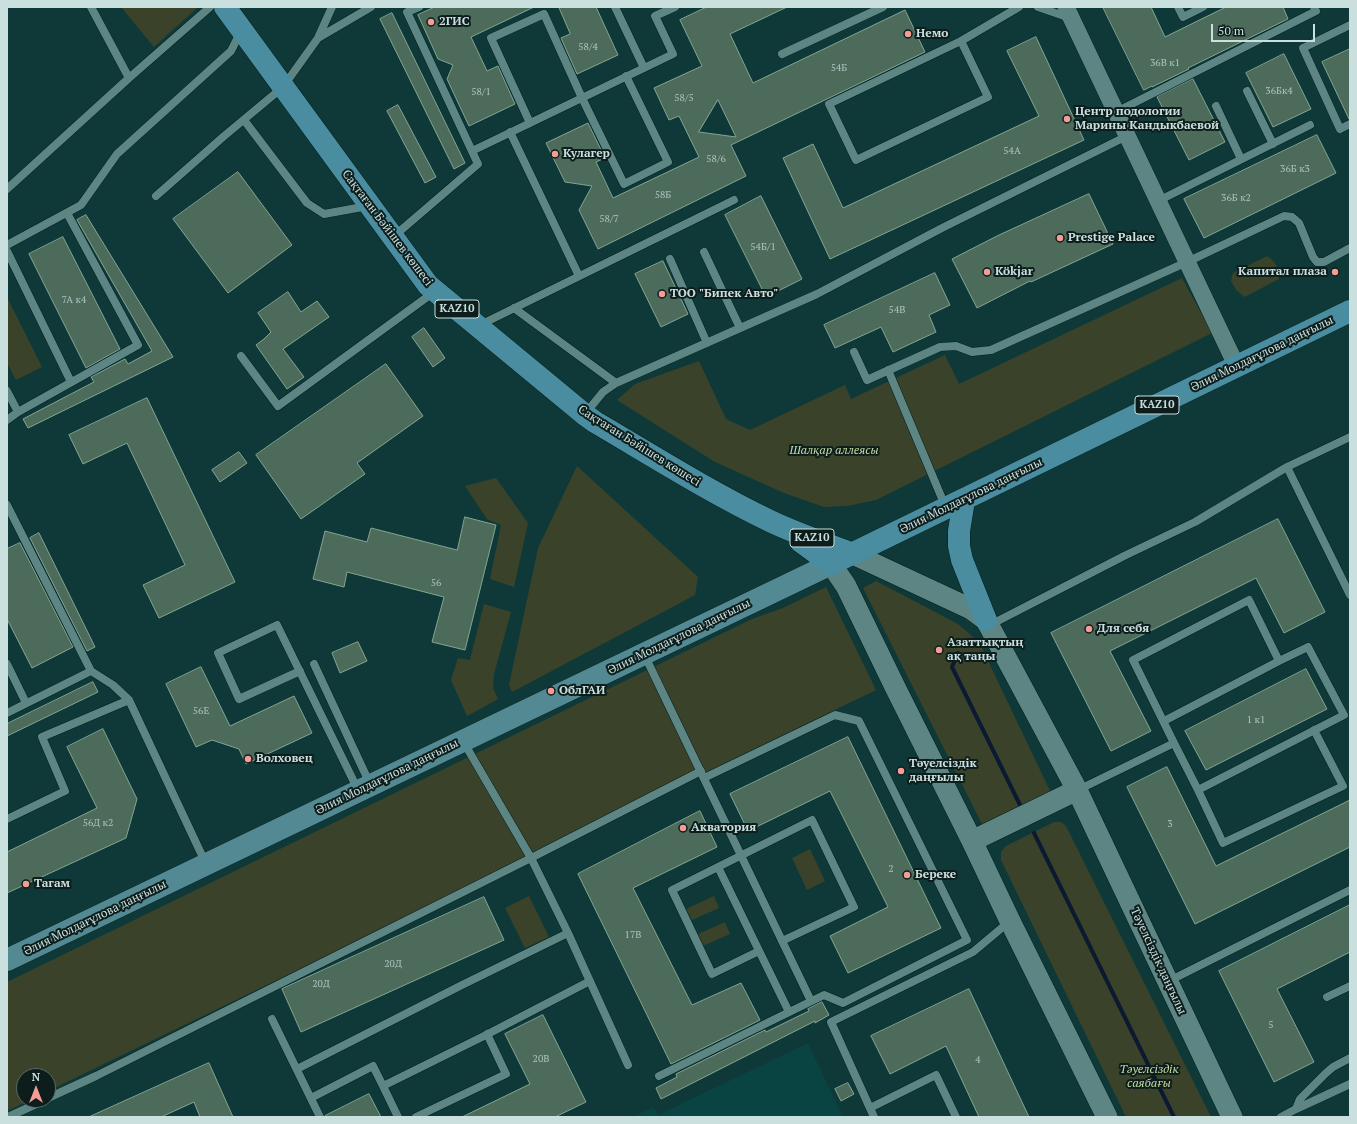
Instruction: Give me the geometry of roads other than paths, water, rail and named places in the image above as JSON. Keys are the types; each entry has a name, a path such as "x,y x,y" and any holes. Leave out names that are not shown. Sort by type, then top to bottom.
{"main road":[{"name":"Сақтаған Бәйішев көшесі","path":"234,17 283,87 428,285 584,414 715,493 772,522 852,554"},
{"name":"Әлия Молдағұлова даңғылы","path":"7,960 207,865 364,788 516,717 1350,311"},
{"path":"955,504 959,531 959,546 962,560 988,623"},
{"name":"Сақтаған Бәйішев көшесі","path":"772,522 831,564"}],"street":[{"path":"1068,13 1237,366"},
{"name":"Тәуелсіздік даңғылы","path":"852,554 972,609 988,623 1077,790 1232,1117"},
{"path":"831,564 846,586 1108,1117"},
{"path":"972,841 1077,790"}],"lane":[{"path":"91,7 129,78"},
{"path":"7,189 129,78 210,7"},
{"path":"156,196 283,87 318,38 332,7"},
{"path":"318,38 371,7"},
{"path":"393,237 478,164 407,12 419,7"},
{"path":"615,7 644,68"},
{"path":"472,151 673,54 655,16 675,7"},
{"path":"782,54 883,7"},
{"path":"961,41 988,97 856,160 829,104 961,41 1019,7"},
{"path":"1038,7 1068,13"},
{"path":"1178,7 1183,17 1203,7"},
{"path":"1116,112 1316,11 1314,7"},
{"path":"530,123 491,38 544,14 582,98 624,184 668,162 626,76"},
{"path":"7,245 81,205 117,154 231,51 234,17"},
{"path":"1350,26 1303,48 1340,129 1350,124"},
{"path":"1247,91 1273,144"},
{"path":"1216,106 1241,159"},
{"path":"244,120 307,203 324,214 370,206"},
{"path":"1158,201 1310,125"},
{"path":"510,132 579,276"},
{"path":"584,414 603,392 616,383 816,294 942,228 1127,136"},
{"path":"477,326 734,200"},
{"path":"7,420 18,412 138,345 67,213"},
{"path":"854,352 867,380 940,347 956,346 972,352 991,350 1187,262 1284,216 1292,217 1299,223 1313,257 1317,262 1324,262 1350,248"},
{"path":"7,251 71,382"},
{"path":"704,252 740,328"},
{"path":"670,259 707,343"},
{"path":"242,356 278,406 435,291"},
{"path":"514,308 616,383"},
{"path":"888,370 955,504"},
{"path":"7,390 18,412"},
{"path":"988,623 1195,522 1287,467 1350,437"},
{"path":"1287,467 1350,595"},
{"path":"7,505 91,670 113,685 129,700 207,865"},
{"path":"1279,661 1249,600 1133,660 1198,790 1223,844 1343,786 1314,730"},
{"path":"300,671 239,699 218,653 277,625 300,671 364,788"},
{"path":"1164,721 1308,647 1344,715 1198,790"},
{"path":"644,654 811,1001"},
{"path":"7,664 26,703"},
{"path":"314,664 364,788"},
{"path":"7,713 91,670"},
{"path":"7,819 65,791 42,737 129,700"},
{"path":"56,1094 96,1076 531,858 702,775 835,715 859,721 973,952"},
{"path":"463,741 531,858 568,933 628,1065"},
{"path":"1077,790 1174,743"},
{"path":"759,952 712,974 672,890 812,820 854,907 782,941"},
{"path":"718,867 789,1012"},
{"path":"1168,982 1350,890"},
{"path":"874,1117 831,1022 973,952 1010,921"},
{"path":"297,1069 568,933"},
{"path":"659,1076 824,994 843,1003 967,940"},
{"path":"383,1086 590,981"},
{"path":"1327,997 1350,986"},
{"path":"272,1019 320,1117"},
{"path":"416,1117 506,1074 487,1034"},
{"path":"1296,1108 1300,1099 1326,1073 1333,1067 1350,1058"},
{"path":"311,1098 373,1066 398,1117"},
{"path":"870,1108 936,1075 956,1117"},
{"path":"1281,1117 1296,1108 1350,1084"},
{"path":"8,1117 27,1108"}],"waterway":[{"path":"958,653 952,667 1022,809"},
{"path":"1034,833 1174,1117"}],"place":[{"name":"2ГИС","path":"431,22"},
{"name":"Немо","path":"908,34"},
{"name":"Центр подологии Марины Кандыкбаевой","path":"1067,119"},
{"name":"Кулагер","path":"555,154"},
{"name":"Prestige Palace","path":"1060,238"},
{"name":"Kökjar","path":"987,272"},
{"name":"Капитал плаза","path":"1335,272"},
{"name":"ТОО \"Бипек Авто\"","path":"662,294"},
{"name":"Для себя","path":"1089,629"},
{"name":"Азаттықтың ақ таңы","path":"939,650"},
{"name":"ОблГАИ","path":"551,691"},
{"name":"Волховец","path":"248,759"},
{"name":"Тәуелсіздік даңғылы","path":"901,771"},
{"name":"Акватория","path":"683,828"},
{"name":"Береке","path":"907,875"},
{"name":"Тагам","path":"26,884"}],"park label":[{"name":"Шалқар аллеясы","path":"834,451"},
{"name":"Тәуелсіздік саябағы","path":"1149,1077"}]}
